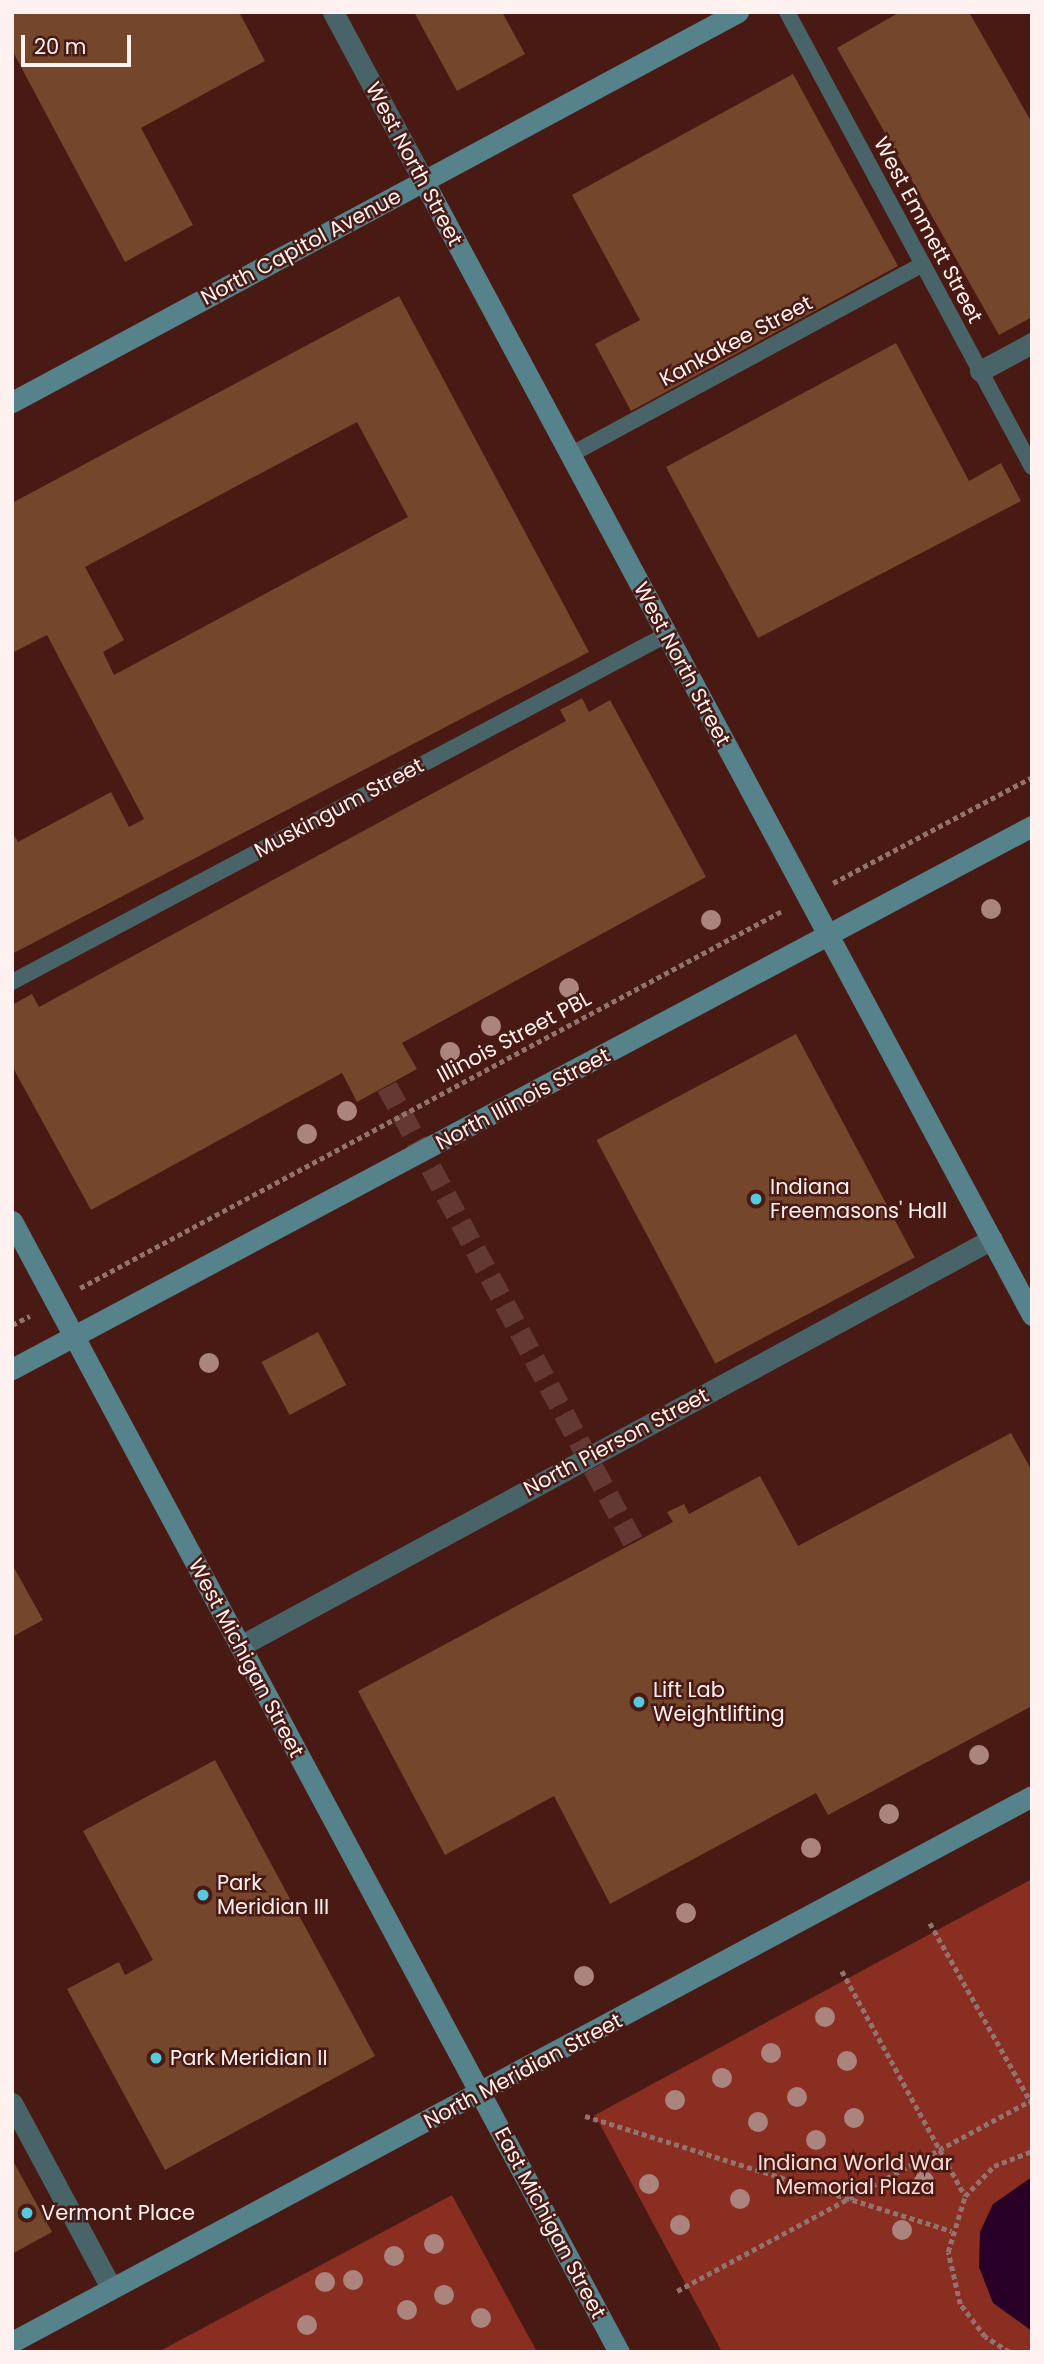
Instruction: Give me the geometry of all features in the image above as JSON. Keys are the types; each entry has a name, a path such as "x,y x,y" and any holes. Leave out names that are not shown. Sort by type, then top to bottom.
{"main road":[{"name":"North Capitol Avenue","path":"12,402 738,12"},
{"name":"West North Street","path":"424,182 1031,1310"},
{"name":"North Illinois Street","path":"12,1369 829,937 1032,826"},
{"name":"West Michigan Street","path":"12,1221 481,2094"},
{"name":"North Meridian Street","path":"12,2342 481,2094 1032,1796"},
{"name":"East Michigan Street","path":"481,2094 619,2352"}],"street":[{"name":"West North Street","path":"333,12 424,182"},
{"path":"980,371 1032,343"},
{"name":"North Pierson Street","path":"240,1646 992,1239"},
{"path":"12,2103 111,2288"}],"lane":[{"name":"West Emmett Street","path":"787,12 1032,467"},
{"name":"Kankakee Street","path":"570,455 923,264"},
{"name":"Muskingum Street","path":"12,982 666,635"}],"path":[{"name":"Illinois Street PBL","path":"12,1325 1032,777"},
{"path":"677,2291 1031,2102 930,1923"},
{"path":"842,1971 965,2196"},
{"path":"585,2116 854,2196 951,2231"},
{"path":"1009,2352 985,2337 960,2304 948,2252 951,2231 965,2196 994,2166 1032,2151"}],"green space":[{"name":"Indiana World War Memorial Plaza","path":"1032,1879 1032,2352 722,2352 595,2115"},
{"path":"452,2195 537,2352 158,2352"}],"shaded area":[{"path":"1032,2177 1032,2331 993,2303 979,2267 980,2232 993,2204"}],"building":[{"path":"12,12 239,12 265,61 141,128 193,225 125,262 12,50"},
{"path":"414,12 502,12 525,54 457,91"},
{"path":"900,12 969,12 1032,123 1032,317 999,335 837,48"},
{"path":"793,74 898,266 631,411 595,344 640,320 572,195"},
{"path":"399,296 589,652 12,954 12,832 18,842 111,792 129,827 144,819 47,635 12,653 12,503","holes":["357,422 408,517 114,675 103,652 124,640 85,567"]},
{"path":"896,343 969,481 1001,463 1021,501 758,638 666,467"},
{"path":"582,698 589,712 610,700 706,877 402,1043 417,1069 357,1102 342,1073 91,1210 12,1066 12,1005 32,994 39,1007 566,721 560,710"},
{"name":"Indiana Freemasons' Hall","path":"796,1034 915,1257 715,1363 596,1140"},
{"path":"318,1332 346,1385 290,1415 261,1362"},
{"path":"1011,1433 1032,1471 1032,1706 828,1815 816,1793 610,1904 554,1796 445,1855 358,1691 673,1522 667,1512 684,1504 689,1514 760,1476 798,1546"},
{"path":"12,1564 43,1620 12,1637"},
{"name":"Park Meridian III","path":"215,1760 375,2056 165,2170 67,1989 119,1962 125,1975 153,1960 83,1831"},
{"name":"Vermont Place","path":"12,2159 52,2232 12,2254"}],"tunnel":[{"path":"387,1086 634,1543"}],"place":[{"name":"Indiana Freemasons' Hall","path":"756,1199"},
{"name":"Lift Lab Weightlifting","path":"639,1702"},
{"name":"Park Meridian III","path":"203,1895"},
{"name":"Park Meridian II","path":"156,2058"},
{"name":"Vermont Place","path":"27,2213"}]}
